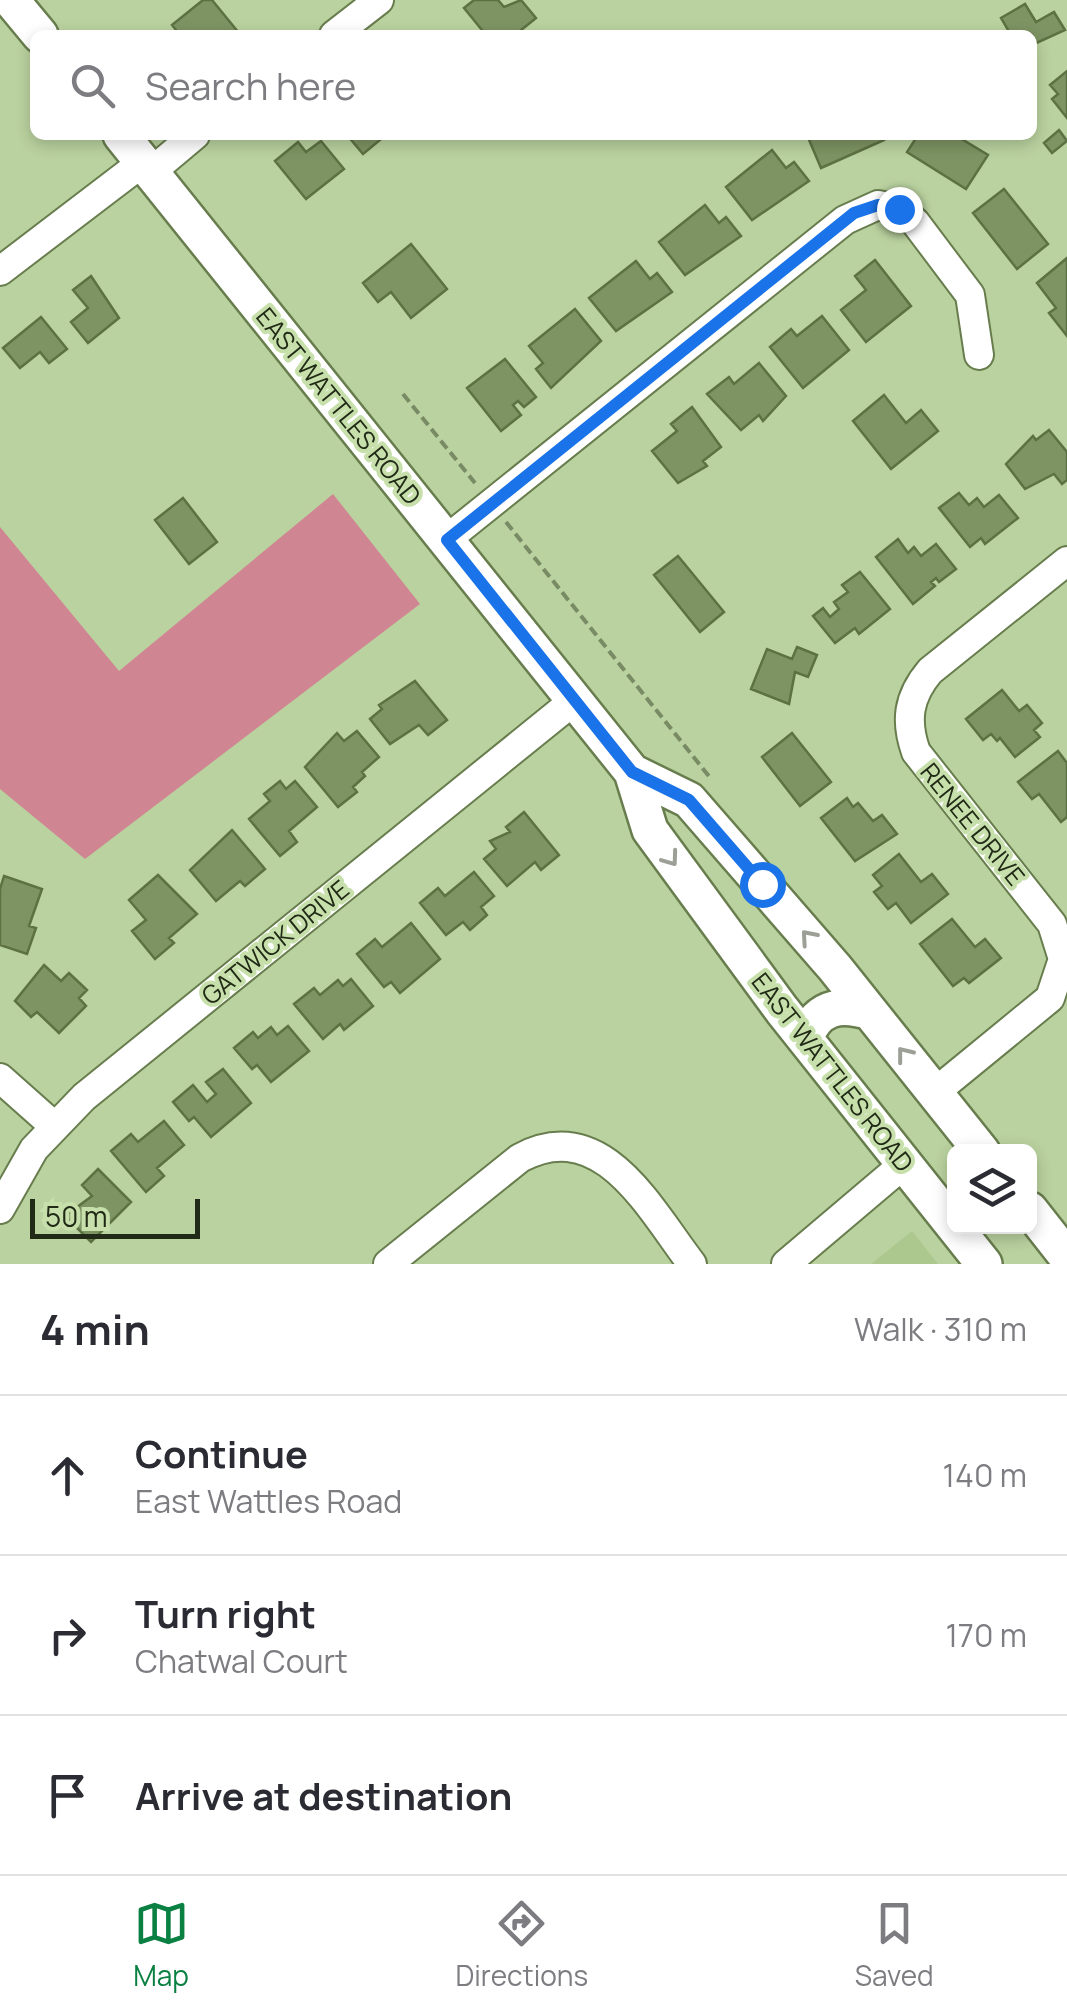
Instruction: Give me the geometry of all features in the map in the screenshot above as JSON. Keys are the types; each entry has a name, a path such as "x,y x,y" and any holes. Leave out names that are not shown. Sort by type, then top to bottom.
{"main road":[{"path":"11,0 36,30"},
{"name":"EAST WATTLES ROAD","path":"125,140 632,772 650,830 805,1038 984,1264"},
{"name":"EAST WATTLES ROAD","path":"632,772 689,800 870,1012 976,1144"},
{"path":"805,1038 816,1018 834,1007 870,1012"},
{"path":"1037,1219 1067,1256"}],"street":[{"path":"340,30 378,0"},
{"path":"0,272 188,140"},
{"path":"447,540 829,232 865,208 892,206 915,222 970,295 979,354"},
{"name":"RENEE DRIVE","path":"934,1092 1050,998 1062,959 1052,924 916,752 907,719 918,684 930,671 1067,561"},
{"name":"GATWICK DRIVE","path":"0,1209 24,1165 54,1126 84,1097 576,699"},
{"path":"0,1078 54,1126"},
{"path":"388,1264 520,1158 537,1149 560,1146 591,1149 612,1163 692,1264"},
{"path":"786,1264 904,1164"}],"path":[{"path":"403,394 479,490"}],"shaded area":[{"path":"333,494 420,604 85,859 0,789 0,527 119,671"},
{"path":"912,1231 938,1264 871,1264"}],"building":[{"path":"203,0 212,0 237,30 176,30 172,25"},
{"path":"474,0 498,0 504,7 521,0 536,18 521,30 482,30 464,8"},
{"path":"1025,4 1036,22 1054,12 1065,30 1037,43 1037,30 1008,30 1001,18"},
{"path":"1067,71 1067,118 1052,99 1058,94 1050,85"},
{"path":"1059,130 1067,141 1052,153 1044,143"},
{"path":"351,140 380,140 363,154"},
{"path":"809,140 884,140 821,168"},
{"path":"915,140 963,140 988,155 966,189 907,152"},
{"path":"321,141 344,169 306,199 275,161 298,142 306,152"},
{"path":"772,150 786,168 794,162 809,181 752,220 726,187"},
{"path":"1004,189 1048,244 1017,269 973,213"},
{"path":"705,205 719,223 726,217 741,236 685,275 659,242"},
{"path":"411,244 447,289 411,318 391,292 378,302 363,283"},
{"path":"1067,258 1067,336 1049,313 1056,308 1037,283"},
{"path":"875,260 911,306 866,342 841,310 866,290 855,276"},
{"path":"636,261 650,279 657,273 672,292 616,331 589,298"},
{"path":"91,276 119,318 88,343 71,322 88,308 73,290"},
{"path":"575,309 601,341 551,388 536,369 543,363 529,346"},
{"path":"822,316 849,350 803,388 770,347 791,329 797,336"},
{"path":"41,317 67,349 49,363 40,352 20,368 3,348"},
{"path":"505,359 536,397 524,407 518,401 513,405 521,415 501,431 467,388"},
{"path":"759,363 786,396 763,421 759,415 741,430 707,394 729,377 734,384"},
{"path":"884,395 906,423 921,410 938,431 891,469 853,421"},
{"path":"692,407 721,447 703,461 707,466 678,483 652,451 677,431 671,424"},
{"path":"1049,430 1067,452 1067,480 1062,484 1054,474 1025,489 1006,464 1033,436 1036,440"},
{"path":"959,493 969,505 977,498 984,507 999,495 1018,518 985,544 981,538 970,547 939,508"},
{"path":"183,498 217,542 189,564 155,520"},
{"path":"898,539 908,553 914,547 921,556 936,544 956,569 939,582 936,578 931,582 935,586 913,604 876,557"},
{"path":"678,556 724,612 700,632 654,575"},
{"path":"860,572 890,609 859,634 855,628 835,643 813,616 823,608 830,617 839,609 834,602 848,592 842,585"},
{"path":"797,647 817,655 808,677 795,672 789,704 751,689 767,649 792,659"},
{"path":"415,681 447,720 428,735 419,725 390,744 370,719 382,709 379,705"},
{"path":"1002,690 1019,711 1027,705 1042,723 1034,730 1040,737 1015,757 1000,738 997,741 991,734 983,740 966,719"},
{"path":"357,731 379,757 362,772 365,776 353,787 357,792 338,807 305,767 337,733 344,741"},
{"path":"792,733 831,782 800,806 762,757"},
{"path":"1058,751 1067,763 1067,817 1061,822 1039,794 1032,799 1018,782"},
{"path":"280,781 286,789 295,781 317,807 289,831 297,842 280,856 249,819 270,801 264,794"},
{"path":"847,798 853,807 858,803 873,821 882,815 897,834 855,861 821,818"},
{"path":"524,812 559,855 541,870 535,862 507,886 484,859 496,849 490,841 510,832 506,827"},
{"path":"232,830 265,869 245,886 240,881 216,901 190,870"},
{"path":"899,854 921,882 932,874 948,894 911,923 896,903 888,909 874,892 882,886 873,875"},
{"path":"474,872 494,896 481,907 487,915 470,930 463,922 446,935 420,903 438,888 445,896"},
{"path":"158,875 197,914 169,938 174,943 155,959 132,931 146,920 129,900"},
{"path":"4,876 42,889 29,926 36,928 27,954 0,945 0,889"},
{"path":"952,919 975,947 985,939 1001,958 969,983 964,978 953,986 920,944"},
{"path":"411,923 440,959 400,993 391,982 384,987 357,954 375,939 382,947"},
{"path":"44,965 61,981 69,973 87,990 79,998 86,1006 59,1033 37,1012 31,1017 15,1001"},
{"path":"351,979 373,1006 344,1030 340,1024 323,1039 294,1004 314,988 320,995 338,980 343,986"},
{"path":"288,1026 309,1051 271,1082 257,1065 252,1069 234,1048 253,1032 258,1038 271,1027 277,1035"},
{"path":"223,1069 251,1103 211,1137 194,1117 189,1121 173,1102 193,1085 207,1102 216,1094 206,1082"},
{"path":"164,1121 184,1145 157,1168 164,1176 146,1192 111,1151 131,1134 138,1142"},
{"path":"98,1169 131,1202 91,1242 65,1216 92,1196 82,1185"}],"route":[{"path":"762,884 689,800 632,772 447,540 489,502 854,213 878,205 899,209"}]}
